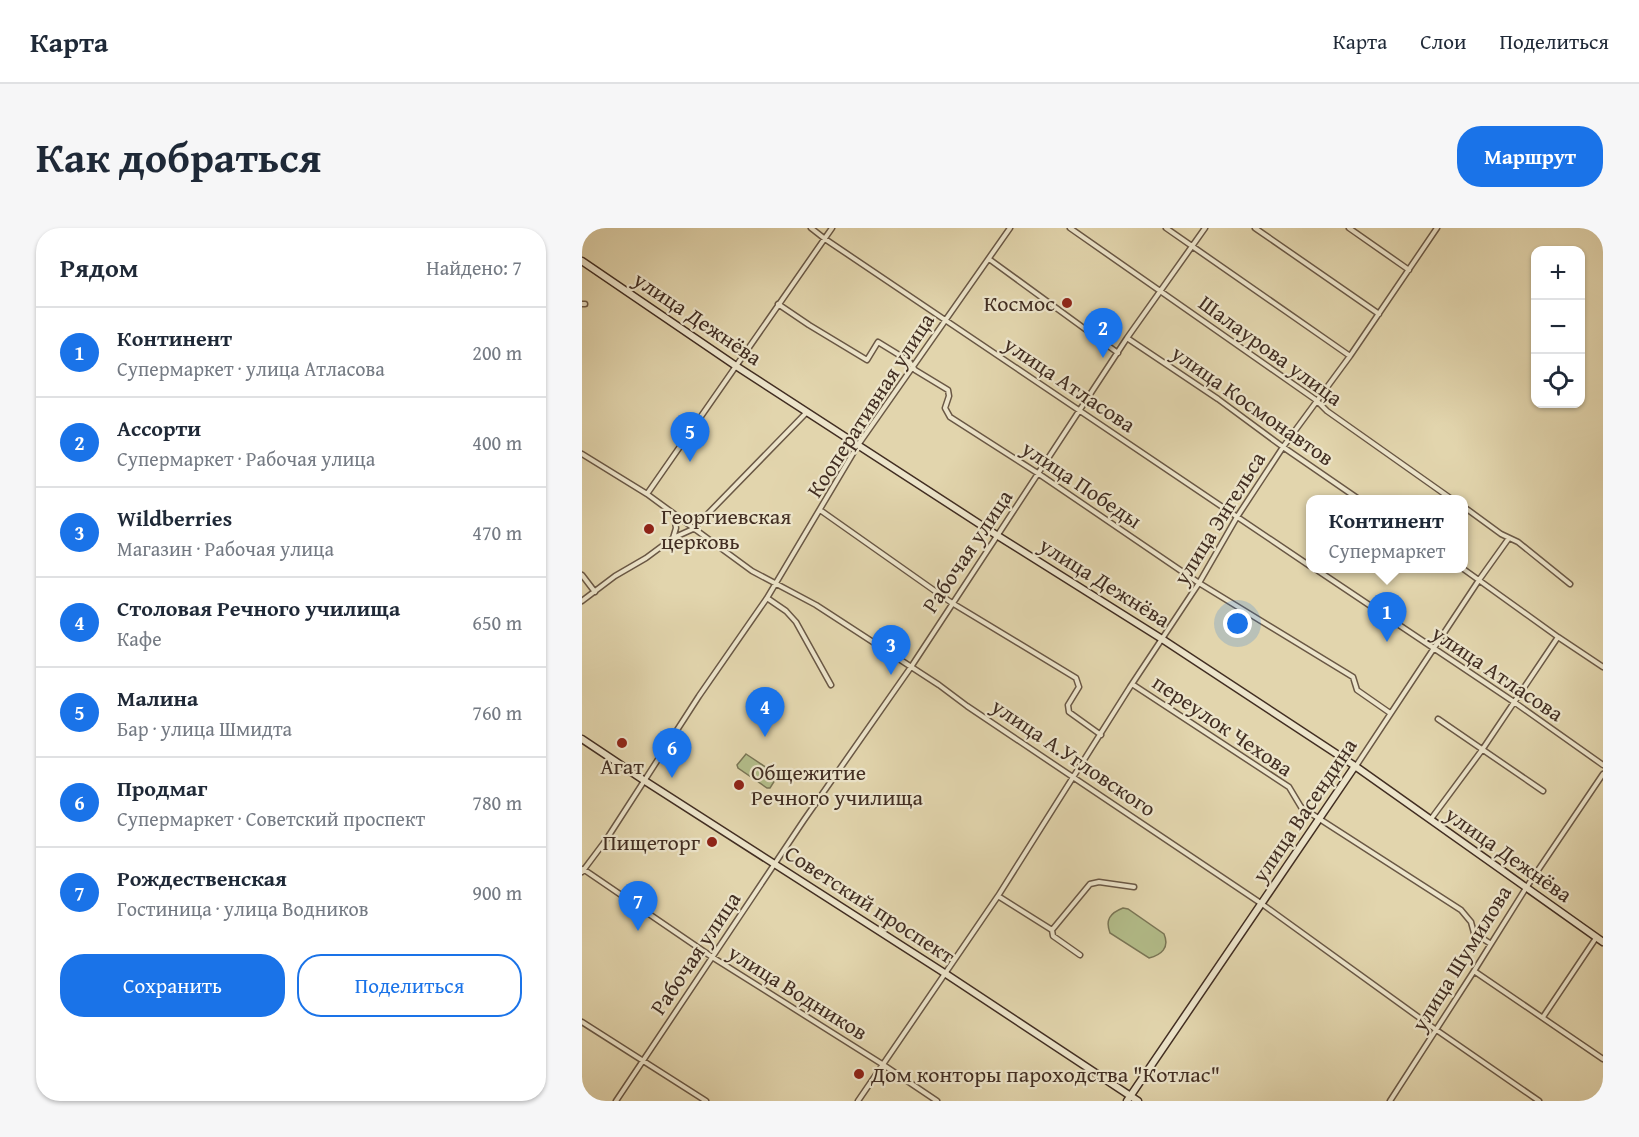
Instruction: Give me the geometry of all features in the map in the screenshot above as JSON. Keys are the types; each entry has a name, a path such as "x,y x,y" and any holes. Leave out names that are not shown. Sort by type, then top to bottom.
{"main road":[{"name":"улица Дежнёва","path":"582,261 736,366 1162,639 1355,766 1603,942"},
{"name":"Советский проспект","path":"582,739 946,974 1129,1098 1138,1101"},
{"name":"улица Васендина","path":"1129,1098 1355,766"},
{"path":"1598,1101 1603,1093"}],"street":[{"name":"улица Атласова","path":"811,228 1306,563"},
{"path":"646,494 832,228"},
{"name":"Кооперативная улица","path":"582,870 606,840 699,696 767,598 858,445 1010,228"},
{"name":"Шалаурова улица","path":"1070,228 1316,400 1446,495"},
{"path":"1166,228 1350,356"},
{"name":"Рабочая улица","path":"616,1101 775,863 911,667 1127,338 1204,228"},
{"path":"1255,228 1379,314"},
{"path":"1349,228 1409,270"},
{"name":"улица Энгельса","path":"858,1101 998,896 1132,684 1199,584 1237,517 1283,447 1350,356 1437,228"},
{"path":"989,259 1118,353"},
{"name":"улица Победы","path":"778,304 867,360 878,342 909,361 915,370 948,390 945,408 950,417 1039,474 1199,584 1353,677 1357,690 1390,713"},
{"name":"улица Космонавтов","path":"1127,338 1218,399 1353,495"},
{"path":"582,601 673,538 693,529 807,412"},
{"name":"улица А.Угловского","path":"582,454 646,494 752,571 816,605 1073,776 1262,904 1539,1101"},
{"path":"820,510 952,603 1076,678 1079,687 1068,705 1069,712 1101,735"},
{"path":"1468,510 1501,534 1518,542 1570,584"},
{"path":"673,538 676,524 674,515"},
{"name":"улица Васендина","path":"1355,766 1509,538"},
{"path":"1468,572 1603,667"},
{"name":"улица Атласова","path":"1321,573 1514,702 1603,765"},
{"path":"582,574 595,592"},
{"path":"767,598 786,611 796,622 831,685"},
{"path":"1431,820 1482,750 1558,637"},
{"name":"переулок Чехова","path":"1132,684 1289,787 1301,807 1461,910 1471,922 1474,933 1491,944"},
{"path":"1438,719 1543,791"},
{"name":"улица Шумилова","path":"1390,1101 1526,888 1603,774"},
{"name":"улица Водников","path":"582,870 712,957 937,1101"},
{"path":"1052,930 1090,884 1099,882 1134,887"},
{"path":"998,896 1052,930 1053,936 1080,955"},
{"path":"1543,1017 1596,937"},
{"path":"1474,971 1603,1059"},
{"path":"582,1022 706,1101"}],"green space":[{"path":"746,754 776,774 777,777 770,788 738,768 737,765"},
{"path":"1123,908 1128,909 1164,934 1166,943 1161,953 1149,958 1110,933 1108,921 1115,912"}],"place":[{"name":"Космос","path":"1067,303"},
{"name":"Ассорти","path":"1103,358"},
{"name":"Малина","path":"690,462"},
{"name":"Георгиевская церковь","path":"649,529"},
{"name":"Континент","path":"1387,642"},
{"name":"Wildberries","path":"891,675"},
{"name":"Столовая Речного училища","path":"765,737"},
{"name":"Агат","path":"622,743"},
{"name":"Продмаг","path":"672,778"},
{"name":"Общежитие Речного училища","path":"739,785"},
{"name":"Пищеторг","path":"712,842"},
{"name":"Рождественская","path":"638,931"},
{"name":"Дом конторы пароходства \"Котлас\"","path":"859,1074"}]}
